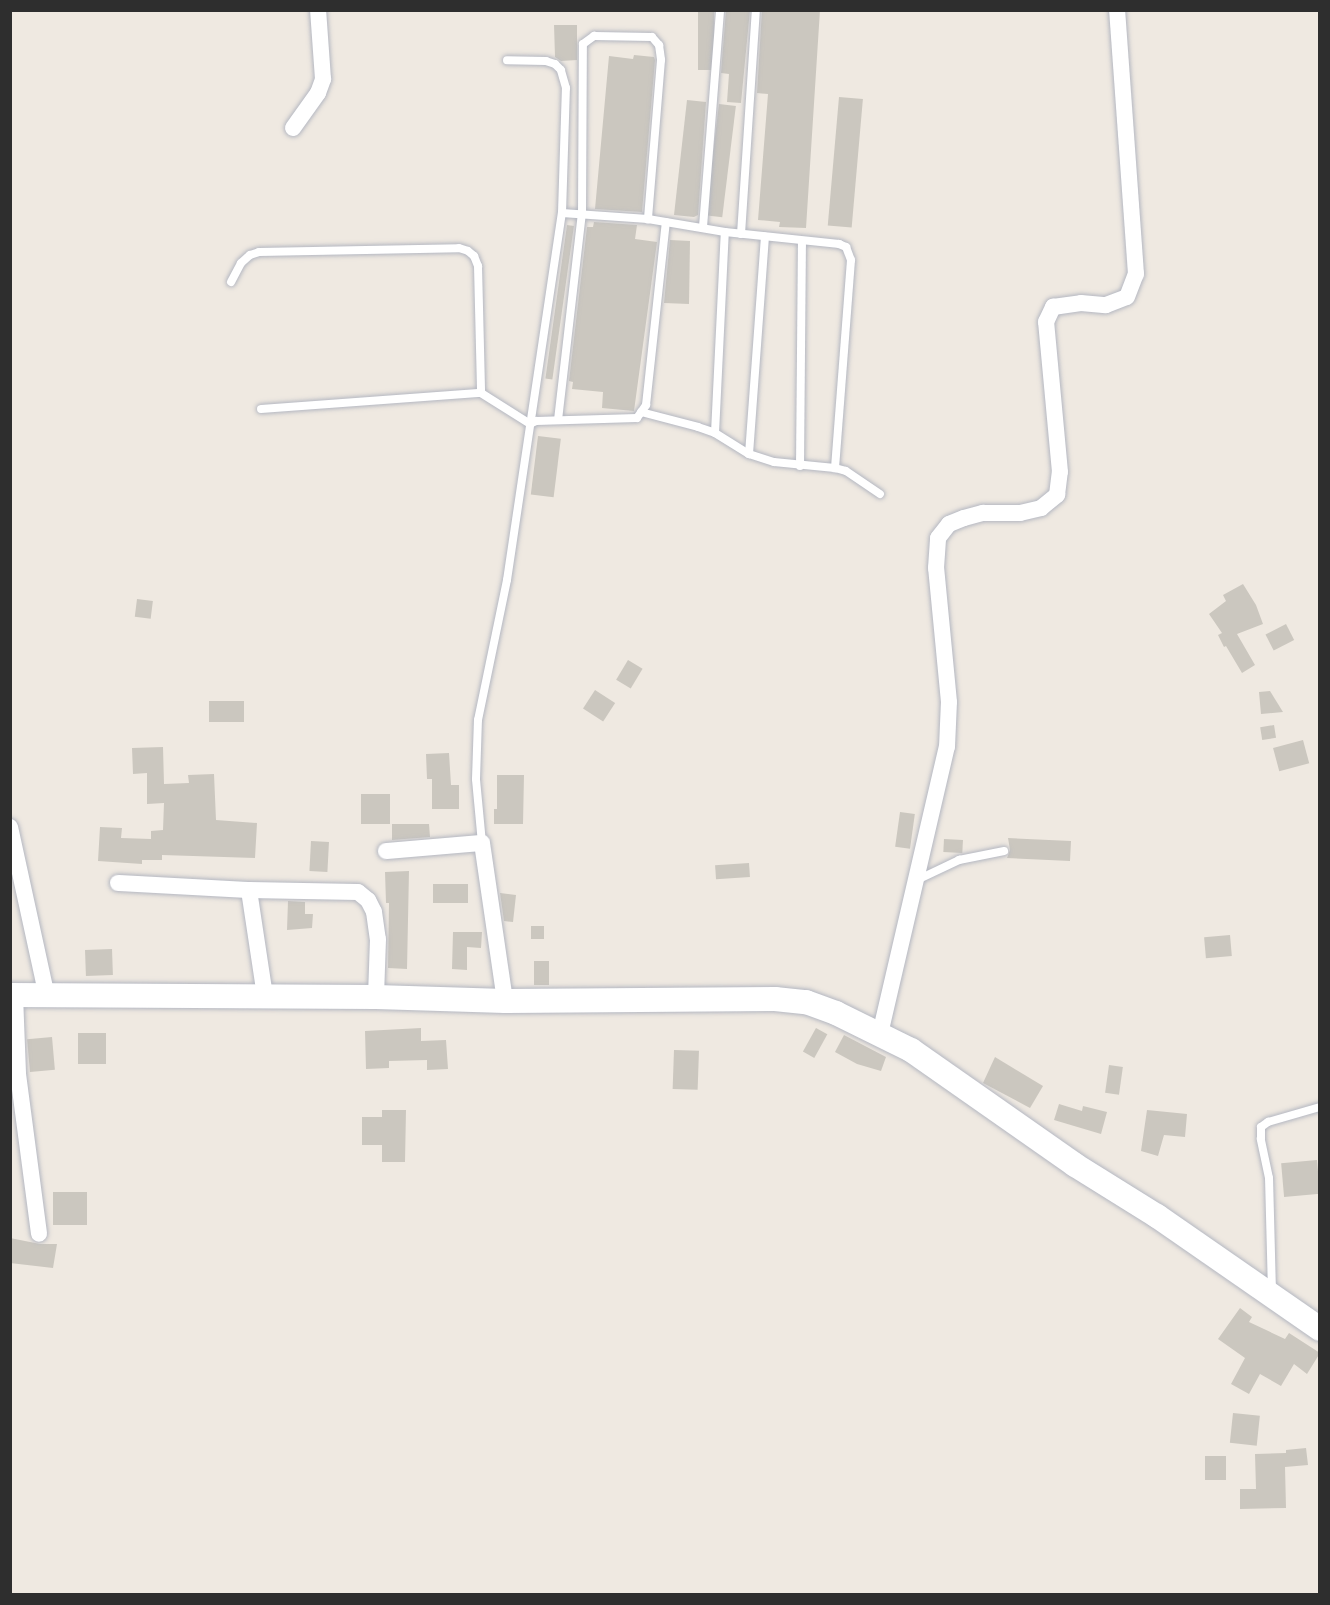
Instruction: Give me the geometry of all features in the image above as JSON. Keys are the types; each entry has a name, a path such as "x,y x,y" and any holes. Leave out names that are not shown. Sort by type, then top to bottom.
{"street":[{"path":"292,128 318,93 323,79 318,10"},
{"path":"880,1034 947,747 949,702 936,567 938,538 949,524 964,518 983,513 1020,513 1041,508 1057,495 1060,472 1046,322 1053,308 1081,303 1106,305 1127,297 1136,274 1117,10"},
{"path":"10,827 46,997"},
{"path":"386,851 482,843 506,1001"},
{"path":"118,883 249,890 358,892 368,900 374,912 378,939 376,997"},
{"path":"249,890 265,996"},
{"path":"39,1234 18,1074 13,995 46,997 376,997 506,1001 776,999 806,1002 836,1013 911,1050 1075,1165 1157,1216 1272,1298 1320,1329"}],"lane":[{"path":"703,227 720,10"},
{"path":"741,234 756,10"},
{"path":"558,420 582,214 583,44 594,36 652,37 659,45 661,60 648,219"},
{"path":"482,843 476,779 478,720 507,579 562,213 566,88 561,70 555,64 546,61 507,60"},
{"path":"562,213 648,219 725,232 839,244 846,247 851,260 835,468"},
{"path":"530,424 536,421 637,418 646,405 666,222"},
{"path":"715,434 725,232"},
{"path":"749,454 765,237"},
{"path":"800,465 802,241"},
{"path":"231,282 241,263 250,255 259,252 459,248 468,251 474,256 478,266 481,393"},
{"path":"261,409 481,393 530,424"},
{"path":"641,412 715,434 749,454 800,465 835,468 856,476 880,494"},
{"path":"916,881 959,860 1004,851"},
{"path":"1272,1298 1269,1178 1261,1139 1261,1127 1268,1122 1320,1107"}],"building":[{"path":"698,10 714,10 714,70 698,70"},
{"path":"726,10 750,10 741,103 727,102 729,74 721,73"},
{"path":"762,10 820,10 806,228 779,227 780,222 758,220 768,94 757,93"},
{"path":"554,25 577,25 577,60 561,61 555,57"},
{"path":"634,55 654,57 655,60 642,212 595,209 609,56 633,59"},
{"path":"839,97 863,99 852,228 828,226"},
{"path":"687,100 706,102 698,215 694,217 674,215"},
{"path":"719,104 736,106 722,217 705,215"},
{"path":"594,222 637,225 635,239 657,242 634,411 602,408 603,392 572,389 573,382 569,381 587,227 593,227"},
{"path":"567,225 574,226 552,379 545,378"},
{"path":"670,240 690,241 689,304 664,303"},
{"path":"538,436 561,439 554,497 531,495"},
{"path":"1243,584 1256,605 1263,624 1237,634 1255,665 1242,673 1226,646 1224,647 1218,635 1222,633 1209,614 1226,601 1223,595"},
{"path":"137,599 153,601 151,619 135,617"},
{"path":"1286,624 1294,640 1274,650 1266,634"},
{"path":"628,660 643,669 631,688 616,680"},
{"path":"595,690 615,703 603,722 583,708"},
{"path":"1270,691 1283,712 1261,714 1259,692"},
{"path":"209,701 244,701 244,722 209,722"},
{"path":"1274,725 1276,738 1262,740 1260,727"},
{"path":"1303,740 1309,763 1279,771 1273,748"},
{"path":"163,747 164,784 189,783 188,775 214,774 216,820 257,823 255,858 162,855 162,860 142,860 142,864 98,861 100,827 122,828 121,838 151,839 151,831 163,830 164,803 147,804 147,773 133,774 132,748"},
{"path":"449,753 451,785 459,785 459,809 432,809 432,779 427,779 426,754"},
{"path":"497,775 524,775 523,824 494,824 494,809 497,809"},
{"path":"361,794 390,794 390,824 361,824"},
{"path":"900,812 915,814 910,849 895,847"},
{"path":"392,824 429,824 430,837 392,840"},
{"path":"1008,838 1071,841 1070,861 1007,858 1010,850"},
{"path":"944,839 963,840 962,853 943,852"},
{"path":"311,841 329,842 327,872 309,871"},
{"path":"749,863 750,877 716,879 715,865"},
{"path":"409,871 407,969 388,968 389,903 386,903 385,872"},
{"path":"433,884 468,884 468,903 433,903"},
{"path":"500,893 516,895 513,922 504,921"},
{"path":"288,901 305,902 305,914 313,914 312,928 287,930"},
{"path":"531,926 544,926 544,939 531,939"},
{"path":"453,932 482,932 481,948 467,947 467,970 452,969"},
{"path":"1230,935 1232,956 1206,958 1204,937"},
{"path":"112,949 113,975 86,976 85,950"},
{"path":"534,961 549,961 549,985 534,985"},
{"path":"421,1028 421,1041 446,1040 448,1069 427,1070 427,1060 389,1061 389,1068 366,1069 365,1031"},
{"path":"816,1028 827,1034 814,1058 803,1052"},
{"path":"78,1033 106,1033 106,1064 78,1064"},
{"path":"844,1035 886,1057 881,1071 857,1064 835,1052"},
{"path":"52,1037 55,1070 30,1072 27,1039"},
{"path":"674,1050 699,1051 698,1090 673,1089"},
{"path":"995,1057 1043,1086 1030,1108 983,1083"},
{"path":"1109,1065 1123,1067 1119,1095 1105,1093"},
{"path":"1059,1104 1082,1111 1083,1106 1107,1112 1101,1134 1054,1120"},
{"path":"382,1110 406,1110 405,1162 382,1162 382,1145 362,1145 362,1117 382,1117"},
{"path":"1147,1110 1187,1114 1185,1137 1164,1135 1158,1156 1141,1151"},
{"path":"1317,1160 1320,1194 1284,1197 1281,1163"},
{"path":"53,1192 87,1192 87,1225 53,1225"},
{"path":"10,1238 40,1244 57,1244 53,1268 10,1263"},
{"path":"1240,1308 1252,1317 1249,1322 1285,1339 1289,1333 1320,1353 1307,1374 1294,1364 1281,1386 1260,1374 1249,1394 1231,1384 1245,1358 1218,1339"},
{"path":"1233,1413 1260,1416 1257,1446 1230,1443"},
{"path":"1306,1448 1308,1465 1285,1467 1286,1508 1240,1509 1240,1489 1256,1489 1255,1454 1286,1453 1286,1450"},
{"path":"1205,1456 1226,1456 1226,1480 1205,1480"}]}
